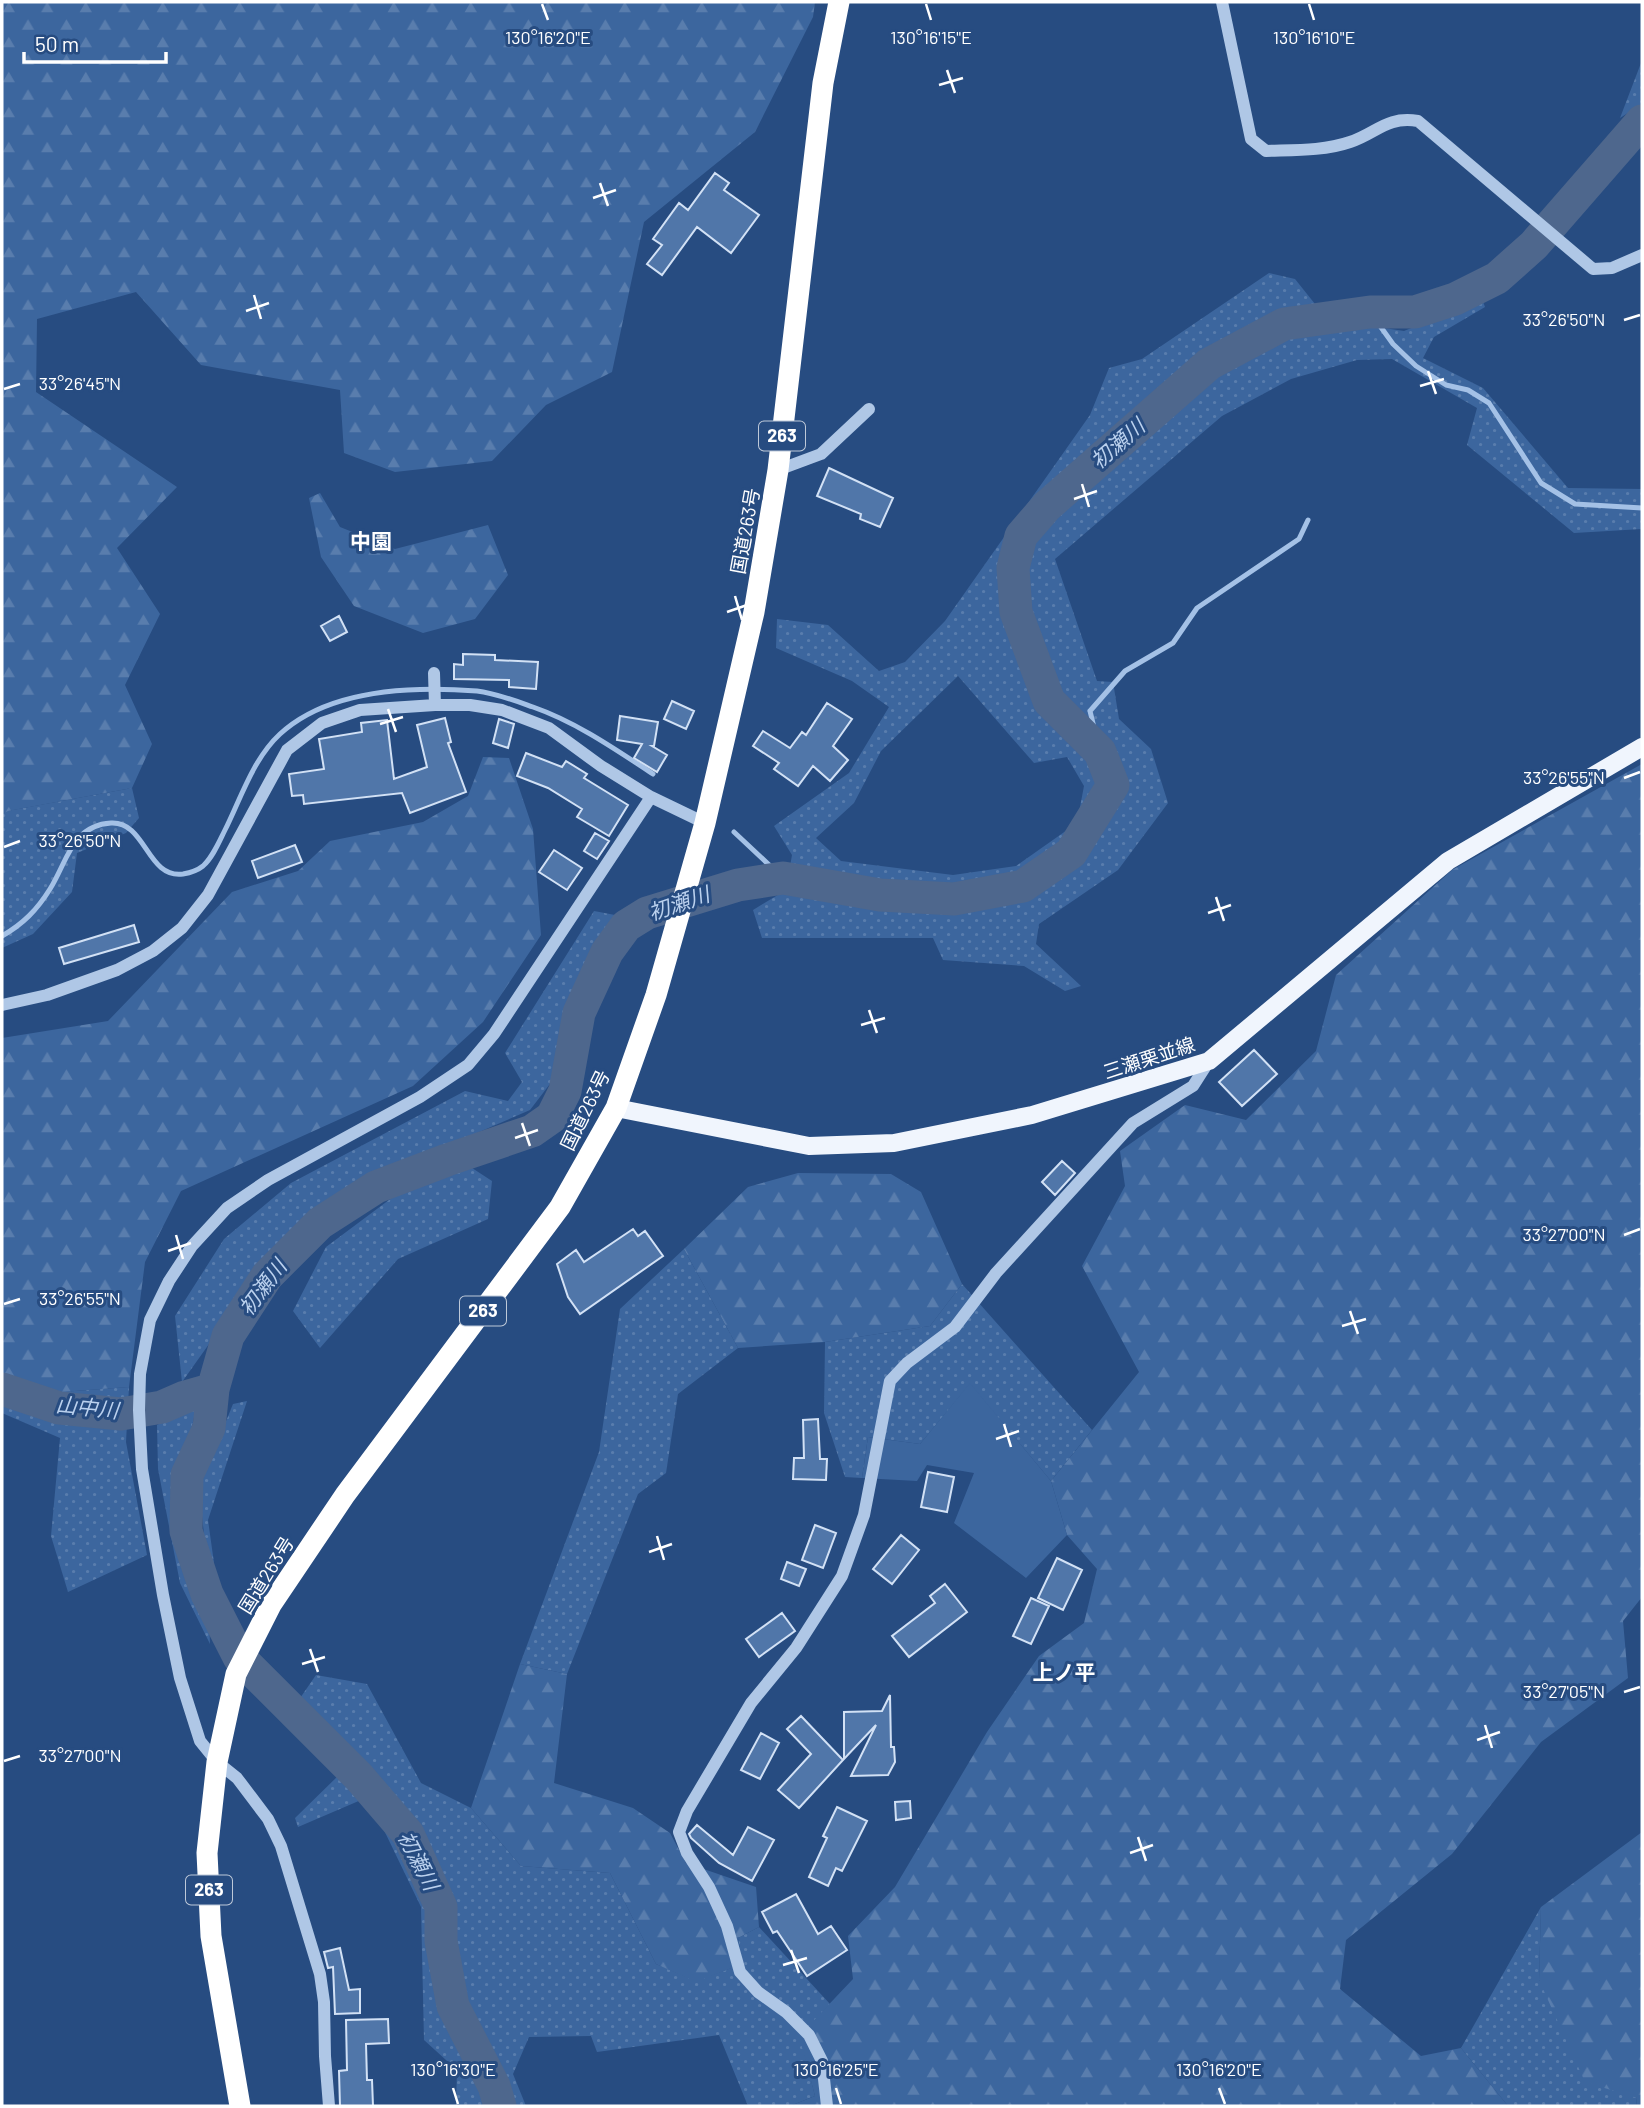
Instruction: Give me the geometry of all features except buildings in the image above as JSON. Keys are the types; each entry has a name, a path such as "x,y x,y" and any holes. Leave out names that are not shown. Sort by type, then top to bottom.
{"highway":[{"name":"国道263号","path":"240,2106 211,1936 207,1853 217,1762 236,1674 271,1605 345,1495 560,1207 616,1108 656,995 705,823 754,612 778,470 823,83 839,2"}],"main road":[{"name":"三瀬栗並線","path":"616,1108 809,1146 894,1143 1032,1115 1209,1060 1448,861 1642,747"}],"street":[{"path":"1222,2 1251,139 1266,151 1310,149 1350,142 1386,122 1404,119 1418,121 1593,270 1612,268 1642,255"},
{"path":"778,470 821,454 869,409"},
{"path":"434,673 435,705"},
{"path":"2,1005 47,995 117,970 153,951 182,928 208,895 287,750 322,723 360,710 470,705 502,710 549,728 601,766 651,797 705,823"},
{"path":"329,2106 320,1974 281,1846 268,1819 237,1778 217,1762 200,1741 180,1678 142,1469 140,1374 150,1320 169,1281 192,1246 227,1208 268,1180 420,1097 468,1065 494,1034 651,797"},
{"path":"827,2106 822,2061 809,2035 786,2012 758,1992 740,1972 727,1926 709,1887 687,1853 679,1832 687,1811 751,1703 796,1648 842,1576 864,1515 890,1381 907,1363 955,1327 996,1273 1133,1122 1193,1086 1209,1060"}],"green space":[{"path":"2,2 815,2 813,17 755,132 644,222 612,372 546,405 492,461 395,472 344,453 340,390 201,365 136,292 37,319 36,392 177,487 117,548 160,614 125,685 152,744 132,788 2,814"},
{"path":"1641,2 1642,104 1620,118 1641,63"},
{"path":"1269,273 1295,279 1315,304 1326,330 1364,325 1404,331 1482,299 1485,307 1434,337 1423,358 1483,388 1568,488 1642,489 1642,529 1574,533 1467,445 1477,408 1392,359 1357,360 1291,379 1222,416 1055,559 1097,681 1113,682 1119,719 1151,749 1168,803 1118,870 1039,924 1036,944 1081,986 1065,991 1024,966 943,960 933,938 762,938 753,910 786,890 792,855 774,826 849,773 889,707 852,681 776,648 777,619 828,625 879,671 905,662 945,621 1090,415 1109,368 1142,359","holes":["958,676 1034,763 1067,757 1084,786 1077,823 1016,866 953,875 841,861 816,838 854,803 881,751"]},
{"path":"320,493 340,527 395,549 488,525 508,575 475,619 423,633 354,606 321,557 309,498"},
{"path":"483,757 509,758 533,829 541,935 483,1022 413,1086 181,1191 145,1262 129,1387 61,1392 2,1375 2,1038 108,1021 232,892 298,871 330,841 423,822 468,796"},
{"path":"1642,764 1642,1597 1623,1621 1628,1678 1541,1742 1452,1854 1346,1940 1340,1989 1421,2056 1461,2048 1508,2106 790,2106 815,2096 799,2036 853,1979 848,1936 895,1887 987,1732 1039,1656 1084,1623 1097,1569 1067,1535 1051,1481 1139,1372 1082,1266 1125,1186 1120,1151 1185,1105 1246,1120 1316,1051 1336,975 1452,870"},
{"path":"132,788 139,818 126,833 77,853 72,892 33,934 2,948 2,814"},
{"path":"594,911 615,915 568,1006 556,1076 530,1110 370,1179 278,1247 182,1382 175,1316 224,1239 291,1183 465,1091 508,1101 522,1082 505,1053"},
{"path":"472,1168 492,1181 488,1219 398,1259 320,1348 293,1311 326,1247 401,1191"},
{"path":"798,1173 891,1174 921,1192 962,1284 930,1326 825,1342 738,1348 684,1249 748,1187"},
{"path":"684,1249 738,1348 678,1394 666,1473 638,1494 567,1674 520,1664 599,1452 620,1309"},
{"path":"962,1284 1092,1430 1051,1481 970,1384 920,1444 868,1437 862,1478 845,1477 824,1413 825,1342 930,1326"},
{"path":"2,1375 61,1392 129,1387 126,1442 147,1555 68,1592 51,1536 60,1438 2,1413"},
{"path":"970,1383 1051,1481 1067,1535 1026,1578 954,1523 974,1473 927,1465 917,1481 862,1478 868,1437 920,1444"},
{"path":"247,1401 208,1520 214,1563 207,1562 199,1488 233,1404"},
{"path":"197,1404 176,1498 187,1576 209,1622 210,1644 180,1583 158,1469 157,1425"},
{"path":"520,1664 567,1674 554,1783 633,1808 670,1833 686,1863 756,1887 759,1927 738,1938 742,1964 696,1982 656,1964 610,1873 521,1866 471,1808"},
{"path":"316,1675 367,1684 421,1783 471,1808 521,1866 610,1873 656,1964 696,1981 742,1964 738,1938 759,1927 830,2004 800,2036 815,2096 790,2106 748,2106 719,2035 597,2052 591,2036 529,2037 513,2074 526,2106 509,2106 507,2095 503,2106 456,2106 457,2070 424,2040 421,1907 368,1797 298,1827 295,1818 340,1774 287,1717"},
{"path":"1642,1832 1642,2106 1636,2106 1637,2098 1585,2082 1539,1980 1541,1907"},
{"path":"1541,1907 1539,1980 1637,2098 1636,2106 1508,2106 1461,2048"}],"waterway":[{"name":"初瀬川","path":"500,2106 494,2086 453,2006 441,1941 441,1907 408,1834 359,1777 239,1657 207,1594 186,1531 187,1475 209,1428 213,1389 228,1336 267,1276 320,1223 376,1187 532,1131 552,1117 565,1091 579,1013 607,952 626,926 647,913 738,885 783,878 880,895 954,899 1023,886 1071,853 1113,785 1100,752 1049,701 1016,612 1013,568 1021,536 1047,506 1209,364 1284,324 1370,312 1415,312 1455,299 1497,278 1534,245 1642,121"},
{"path":"1370,312 1393,344 1416,366 1446,385 1468,390 1489,403 1541,483 1575,504 1642,508"},
{"path":"1100,752 1090,711 1125,671 1173,643 1197,608 1299,539 1308,520"},
{"path":"2,936 17,927 35,910 50,889 72,847 87,830 98,825 123,825 140,840 161,868 171,873 183,874 201,867 216,849 248,779 271,744 300,719 347,699 400,690 491,693 565,720 653,774"},
{"path":"734,832 783,878"},
{"name":"山中川","path":"2,1389 59,1408 121,1414 162,1407 213,1389"}],"district":[{"name":"中園","path":"371,542"},
{"name":"上ノ平","path":"1064,1673"}]}
